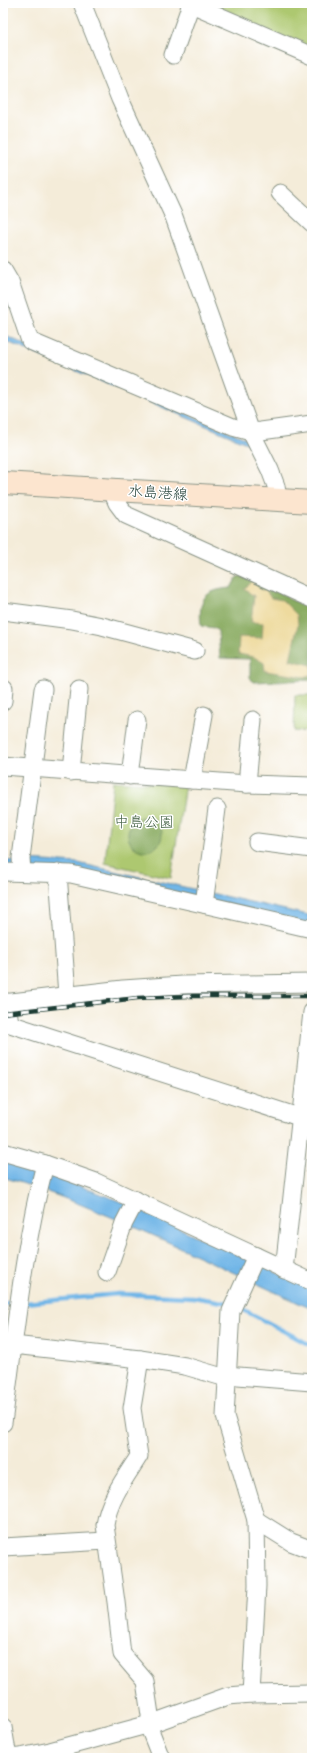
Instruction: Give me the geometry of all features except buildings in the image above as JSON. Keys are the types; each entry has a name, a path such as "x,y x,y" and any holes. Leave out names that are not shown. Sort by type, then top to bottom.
{"main road":[{"name":"水島港線","path":"4,480 111,489 312,502"}],"street":[{"path":"82,3 120,99 174,217 251,432 270,470 276,486 278,500"},
{"path":"173,55 190,4 312,56"},
{"path":"280,193 312,223"},
{"path":"3,270 10,282 30,341 233,427 251,432 312,424"},
{"path":"111,489 117,503 126,515 312,599"},
{"path":"3,611 95,624 195,651"},
{"path":"21,866 43,689"},
{"path":"71,772 79,689"},
{"path":"192,780 204,715"},
{"path":"130,776 136,720"},
{"path":"247,784 254,720"},
{"path":"3,766 247,784 312,786"},
{"path":"205,898 217,809"},
{"path":"256,842 312,849"},
{"path":"3,872 21,866 58,874 71,874 205,898 312,929"},
{"path":"58,874 67,995"},
{"path":"302,1118 10,1024 5,1002 123,989 182,985 312,983"},
{"path":"284,1270 302,1118 312,1012"},
{"path":"3,1152 44,1168 96,1182 134,1203 255,1259 312,1282"},
{"path":"3,1423 4,1403 13,1345 10,1310 44,1168"},
{"path":"107,1272 124,1223 134,1203"},
{"path":"251,1694 257,1586 256,1520 225,1416 226,1376 231,1311 255,1259"},
{"path":"13,1345 140,1359 185,1366 226,1376 312,1382"},
{"path":"140,1359 132,1408 139,1456 112,1498 105,1525 122,1654 145,1681 150,1730 161,1758"},
{"path":"256,1520 292,1542 312,1550"},
{"path":"3,1547 106,1541"},
{"path":"3,1727 7,1758 20,1757 50,1751 150,1724 228,1696 312,1693"}],"green space":[{"path":"210,3 312,3 312,52"},
{"path":"243,576 287,596 289,599 312,608 312,680 253,682 250,677 250,659 220,658 218,631 214,628 201,626 200,617 202,603 209,594 214,591 231,588 237,577"},
{"path":"295,695 312,695 312,732 294,731"},
{"name":"中島公園","path":"113,781 185,785 171,878 105,863"},
{"path":"142,817 148,817 152,818 159,824 162,834 161,841 155,848 148,851 142,851 138,850 131,844 128,837 128,831 129,827 135,820"}],"sand":[{"path":"253,581 260,589 266,591 271,598 282,600 297,615 298,624 290,660 312,665 312,674 305,677 265,671 264,663 254,657 238,654 239,637 262,638 263,623 251,622 254,596 244,589"}],"water":[{"path":"3,335 247,439 249,444 3,340"},
{"path":"27,860 78,863 312,916 312,925 3,870 3,861"},
{"path":"3,1161 54,1176 124,1203 312,1289 312,1309 121,1221 43,1190 3,1177"}],"waterway":[{"path":"25,1303 118,1294 193,1297 228,1303"},
{"path":"3,1304 9,1303"},
{"path":"242,1309 312,1346"}],"railway":[{"path":"3,1013 138,998 189,996 312,996"}]}
